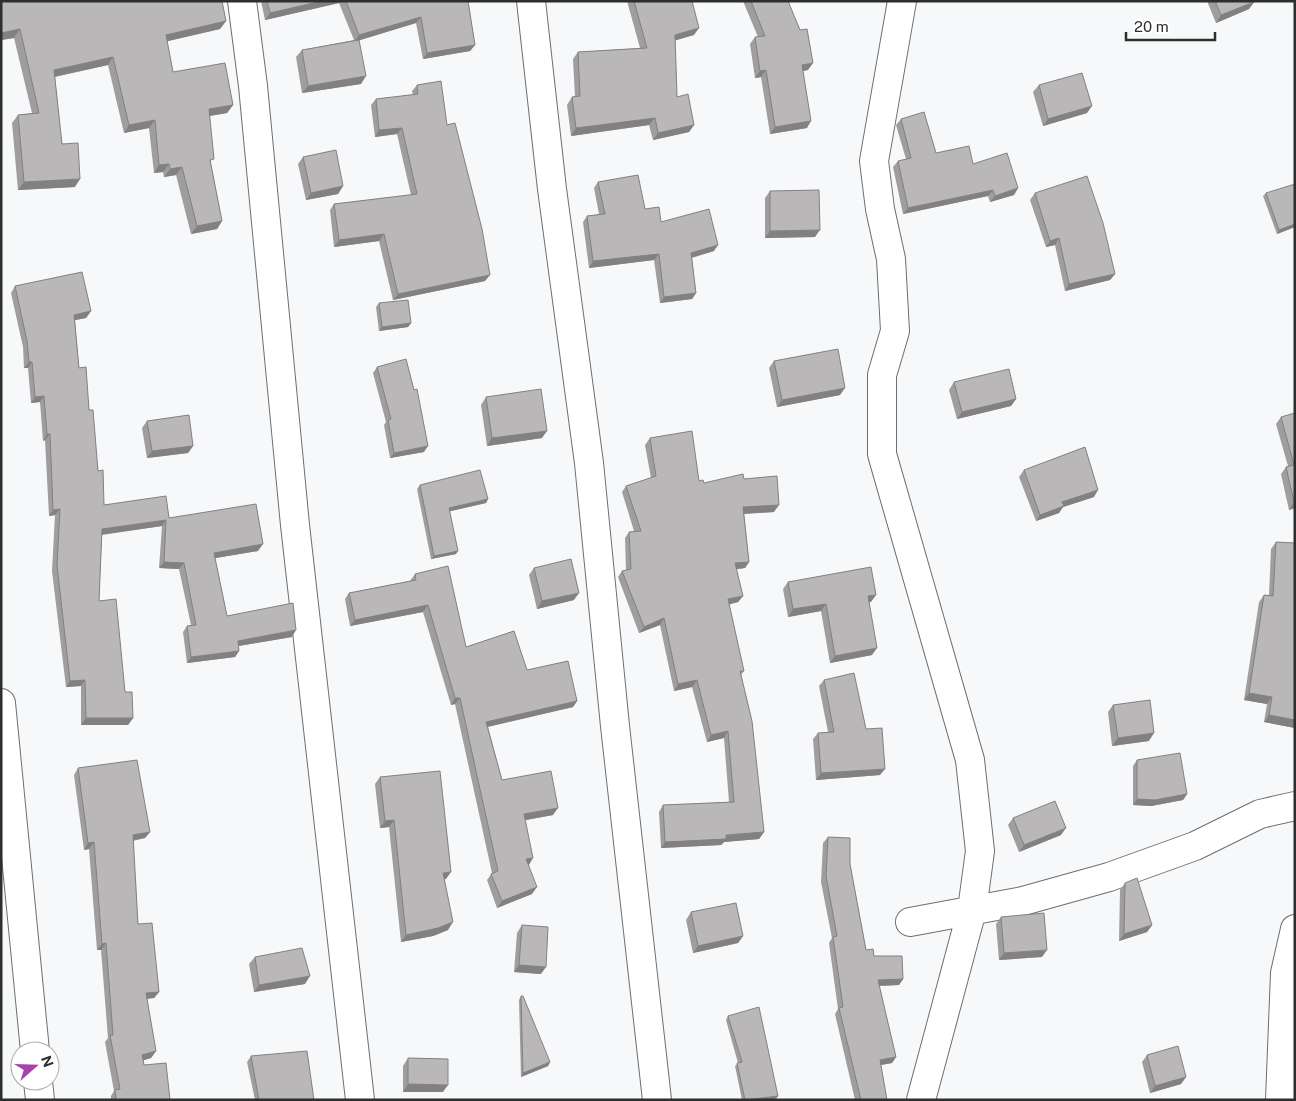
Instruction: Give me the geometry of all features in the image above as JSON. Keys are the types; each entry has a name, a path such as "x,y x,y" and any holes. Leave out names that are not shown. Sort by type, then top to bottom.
{"street":[{"path":"242,1 296,535 360,1100"},
{"path":"532,1 552,189 589,463 615,726 657,1100"},
{"path":"902,1 874,161 880,209 891,259 895,331 882,374 882,454 970,760 980,852 972,910 921,1100"},
{"path":"1,703 34,1041"},
{"path":"910,922 1023,901 1109,877 1195,846 1260,814 1295,806"},
{"path":"1280,1100 1285,973 1295,929"}],"building":[{"path":"1,1 222,1 226,21 166,35 173,72 225,63 233,105 209,109 214,159 210,160 222,221 197,226 182,167 170,169 169,164 159,165 155,120 129,125 113,57 54,70 62,144 78,143 80,179 24,182 18,115 39,113 20,29 1,33"},
{"path":"267,1 322,1 270,13"},
{"path":"346,1 468,1 475,45 427,53 421,17 359,35"},
{"path":"634,1 692,1 699,28 675,35 677,97 688,94 694,125 658,133 655,118 576,128 572,97 580,96 578,52 647,48"},
{"path":"751,1 788,1 800,30 807,29 813,63 802,65 811,121 775,127 766,70 760,71 755,37 765,36"},
{"path":"1215,1 1254,1 1254,2 1221,15"},
{"path":"359,40 366,76 308,86 302,50"},
{"path":"1082,73 1092,106 1048,119 1039,85"},
{"path":"441,81 447,125 455,123 482,229 490,275 398,294 384,234 339,240 334,204 417,194 402,128 379,130 376,99 418,94 417,85"},
{"path":"924,112 936,153 969,146 973,164 1007,153 1018,188 995,196 993,190 908,208 898,161 911,158 901,119"},
{"path":"336,150 343,186 311,193 303,157"},
{"path":"638,175 645,209 659,207 661,222 709,209 718,245 691,253 696,293 664,297 659,254 593,261 587,216 605,214 598,182"},
{"path":"1087,176 1103,223 1115,274 1069,284 1059,238 1050,241 1035,193"},
{"path":"1295,184 1295,224 1279,230 1266,193"},
{"path":"819,190 820,230 770,231 770,191"},
{"path":"82,272 91,311 74,315 79,368 86,367 89,410 93,410 98,471 103,470 104,505 166,496 169,518 256,504 263,544 214,553 227,616 293,603 296,630 238,641 239,651 191,657 187,626 196,625 184,563 164,562 166,520 102,529 99,601 116,599 125,692 132,692 133,718 86,718 85,680 70,681 57,565 60,509 53,510 50,434 47,434 44,396 35,397 32,362 29,362 27,341 15,286"},
{"path":"408,300 411,323 382,327 379,303"},
{"path":"838,349 845,388 782,400 774,361"},
{"path":"406,359 414,390 417,389 428,446 394,453 388,420 391,419 377,367"},
{"path":"1009,369 1016,399 962,412 954,382"},
{"path":"541,389 547,431 492,438 486,397"},
{"path":"1295,413 1294,502 1286,467 1294,465 1281,417"},
{"path":"189,415 193,446 152,451 147,421"},
{"path":"692,431 699,481 703,480 704,483 743,474 744,479 777,476 779,505 743,507 749,562 735,563 743,596 728,599 744,671 740,671 752,721 764,832 726,835 726,839 665,842 663,805 734,802 728,731 711,735 697,680 678,684 664,618 644,627 622,571 631,569 629,532 641,531 626,486 656,476 650,438"},
{"path":"1085,447 1098,490 1062,502 1064,506 1040,515 1024,470"},
{"path":"480,470 488,499 449,508 458,551 434,556 420,485"},
{"path":"1276,542 1295,543 1295,720 1269,715 1272,697 1249,693 1264,595 1273,596"},
{"path":"571,559 579,593 542,601 534,568"},
{"path":"448,566 466,647 514,631 527,670 568,661 577,701 486,722 502,780 551,771 558,808 524,814 533,858 526,859 537,887 502,901 491,874 498,871 460,698 455,698 428,605 355,620 349,593 416,580 415,574"},
{"path":"871,567 876,595 868,596 877,648 835,656 826,604 793,609 788,582"},
{"path":"854,673 866,729 882,728 885,769 821,773 818,733 834,732 824,680"},
{"path":"1150,700 1154,733 1118,738 1113,705"},
{"path":"1180,753 1187,794 1155,800 1137,799 1137,760"},
{"path":"137,760 150,832 133,835 138,924 152,923 159,992 146,993 156,1051 142,1055 144,1065 166,1063 170,1100 116,1100 115,1090 120,1089 110,1035 113,1035 106,943 102,944 94,842 88,843 78,768"},
{"path":"440,771 451,872 443,873 453,922 438,928 406,935 394,820 385,821 380,777"},
{"path":"1055,801 1066,828 1024,845 1013,818"},
{"path":"828,837 850,838 850,864 866,950 873,949 874,956 902,956 903,979 878,980 896,1057 880,1060 887,1100 861,1100 839,1008 843,1007 833,937 837,936 826,876"},
{"path":"1137,878 1152,925 1124,934 1125,883"},
{"path":"736,903 743,936 698,946 691,912"},
{"path":"1044,913 1047,950 1004,953 1001,917"},
{"path":"522,925 548,927 546,967 519,965"},
{"path":"302,948 310,976 259,985 255,957"},
{"path":"521,996 523,996 550,1062 523,1073"},
{"path":"759,1007 778,1096 745,1100 737,1063 742,1062 728,1016"},
{"path":"1178,1046 1186,1077 1155,1086 1147,1055"},
{"path":"307,1051 314,1100 259,1100 251,1056"},
{"path":"408,1058 448,1059 448,1085 408,1084"}]}
